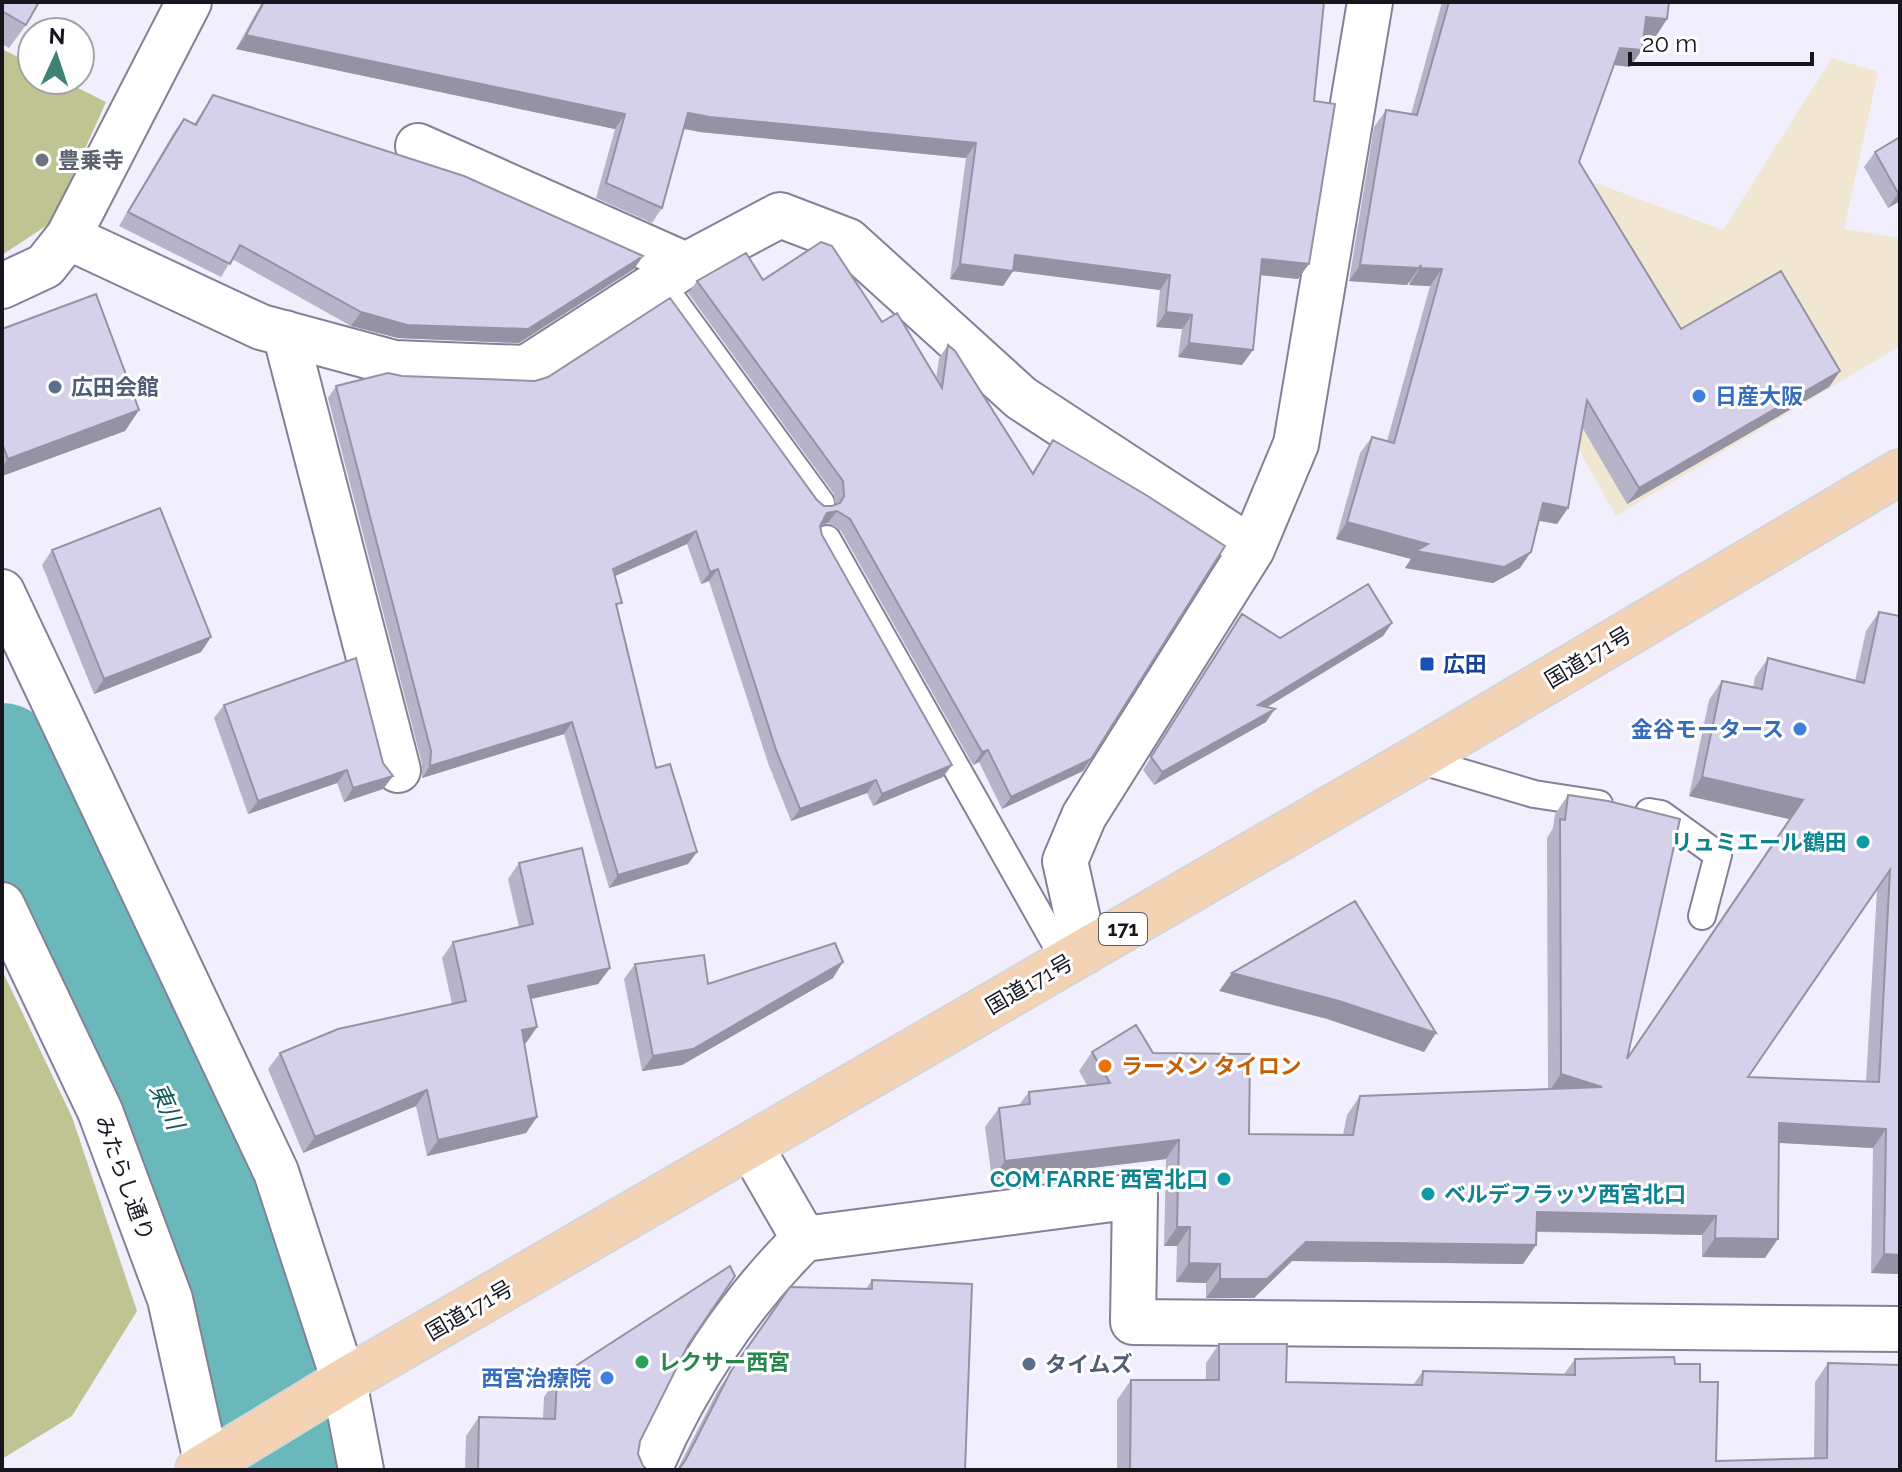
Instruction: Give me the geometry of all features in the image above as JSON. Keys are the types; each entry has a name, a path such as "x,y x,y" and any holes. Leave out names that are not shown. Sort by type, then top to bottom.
{"highway":[{"name":"国道171号","path":"211,1464 335,1387 1416,759 1900,472"}],"street":[{"path":"2,286 45,266 68,237 189,2"},
{"path":"1075,957 1065,861 1084,816 1252,549 1296,444 1370,2"},
{"path":"418,146 673,273"},
{"path":"68,237 261,327 394,363 526,368 673,273 780,215 848,241 1021,398 1252,549"},
{"path":"285,333 398,770"},
{"path":"2,592 276,1172 361,1470"},
{"name":"みたらし通り","path":"2,905 100,1111 170,1299 211,1464"},
{"path":"751,1147 804,1239"},
{"path":"649,1470 660,1443 704,1364 772,1270 804,1239 1135,1196 1133,1322 1900,1329"}],"lane":[{"path":"673,273 821,503"},
{"path":"827,539 1075,957"},
{"path":"1416,759 1534,794 1661,814 1718,855 1702,916"}],"shaded area":[{"path":"1832,58 1878,72 1844,229 1900,238 1900,346 1616,516 1505,319 1552,167 1723,230"}],"green space":[{"path":"2,49 16,56 16,96 94,96 106,102 52,222 2,255"},
{"path":"2,970 72,1117 137,1311 72,1416 2,1459"}],"building":[{"path":"2,2 39,2 31,16 16,16 16,19 2,11"},
{"path":"264,2 1324,2 1314,101 1335,104 1309,264 1262,259 1253,350 1189,343 1192,315 1166,312 1170,275 1015,255 1013,271 960,264 976,143 688,113 662,208 606,183 625,114 246,35"},
{"path":"1449,2 1669,2 1667,19 1646,17 1642,50 1620,48 1579,162 1681,329 1781,271 1840,371 1639,488 1587,400 1568,508 1543,503 1531,552 1504,567 1416,551 1428,544 1347,522 1372,437 1394,443 1442,269 1420,268 1421,265 1419,268 1360,265 1386,110 1417,115"},
{"path":"213,95 464,176 643,256 528,329 407,325 361,312 240,245 230,264 128,212 184,119 196,125"},
{"path":"1900,137 1900,192 1898,193 1875,152"},
{"path":"821,242 832,246 882,322 897,313 942,388 948,345 955,351 1033,474 1053,440 1225,546 1091,759 1011,797 988,750 982,752 850,519 837,511 827,513 820,526 822,535 952,765 882,794 876,780 800,809 776,750 718,569 710,572 696,531 613,569 622,603 616,604 656,768 670,764 697,852 618,875 572,722 430,766 431,751 336,386 388,373 535,381 548,377 670,298 817,500 824,506 832,506 840,503 844,496 843,481 697,281 746,253 763,280"},
{"name":"広田会館","path":"96,294 139,410 8,459 2,443 2,329"},
{"path":"160,508 211,637 104,679 52,550"},
{"path":"1368,584 1392,623 1258,705 1275,709 1162,772 1151,757 1242,614 1280,638"},
{"path":"1879,612 1900,616 1900,1255 1884,1254 1886,1129 1779,1123 1778,1239 1715,1238 1716,1216 1537,1212 1536,1245 1306,1242 1267,1279 1220,1279 1220,1264 1189,1263 1190,1227 1177,1227 1179,1140 1005,1161 999,1108 1030,1104 1029,1092 1110,1083 1092,1052 1136,1025 1153,1053 1250,1054 1249,1134 1353,1135 1360,1096 1602,1087 1561,1074 1560,819 1565,820 1568,795 1608,801 1680,819 1627,1059 1803,800 1702,777 1722,681 1762,689 1768,658 1864,683","holes":["1890,870 1879,1082 1748,1077"]},
{"path":"356,658 383,763 393,776 353,788 347,770 258,801 224,705"},
{"path":"582,848 610,968 528,986 537,1027 522,1030 537,1117 438,1140 427,1090 315,1137 280,1053 338,1029 466,1001 453,942 533,924 519,863"},
{"path":"1355,901 1436,1033 1339,1001 1232,973"},
{"path":"835,943 843,962 693,1049 653,1056 635,964 704,955 708,984"},
{"path":"730,1266 735,1276 688,1345 640,1441 638,1454 648,1470 478,1470 479,1417 555,1419 557,1378"},
{"path":"872,1280 972,1284 965,1470 678,1470 731,1371 790,1287 872,1289"},
{"path":"1219,1344 1287,1344 1286,1382 1422,1385 1423,1371 1575,1375 1575,1359 1674,1357 1675,1364 1700,1364 1700,1382 1718,1382 1716,1461 1827,1458 1828,1363 1900,1365 1900,1470 1130,1470 1131,1380 1219,1380"}],"waterway":[{"name":"東川","path":"2,758 211,1199 290,1470"}],"place":[{"name":"豊乗寺","path":"42,160"},
{"name":"広田会館","path":"55,387"},
{"name":"日産大阪","path":"1699,396"},
{"name":"広田","path":"1427,664"},
{"name":"金谷モータース","path":"1800,729"},
{"name":"リュミエール鶴田","path":"1863,842"},
{"name":"ラーメン タイロン","path":"1105,1066"},
{"name":"COM FARRE 西宮北口","path":"1224,1179"},
{"name":"ベルデフラッツ西宮北口","path":"1428,1194"},
{"name":"レクサー西宮","path":"642,1362"},
{"name":"タイムズ","path":"1029,1364"},
{"name":"西宮治療院","path":"607,1378"}]}
